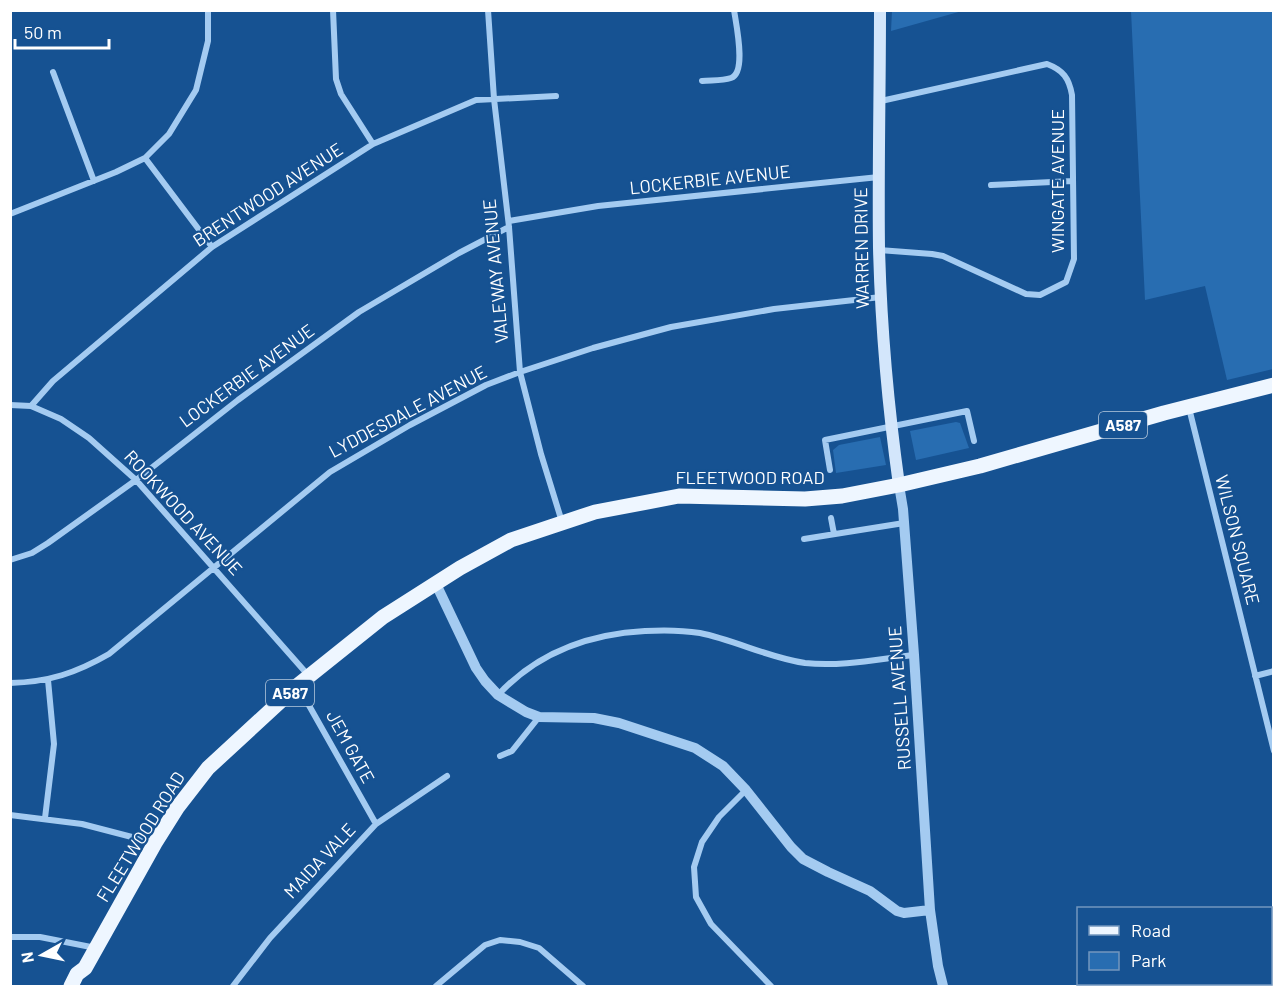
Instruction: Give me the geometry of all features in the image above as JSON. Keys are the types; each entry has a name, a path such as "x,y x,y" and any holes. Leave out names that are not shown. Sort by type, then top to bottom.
{"main road":[{"name":"WARREN DRIVE","path":"880,10 879,250 891,425 899,485"},
{"name":"FLEETWOOD ROAD","path":"71,987 77,974 85,968 155,843 177,808 208,768 304,681 383,617 460,568 512,540 595,512 679,496 805,499 842,496 899,485 992,463 1274,385"},
{"name":"FLEETWOOD ROAD","path":"82,987 86,977 85,968"}],"street":[{"path":"10,214 145,158 168,134 196,90 208,41 208,10"},
{"path":"333,10 336,79 341,94 373,144"},
{"name":"VALEWAY AVENUE","path":"488,10 494,99 509,224 520,372 562,523"},
{"path":"702,81 734,77 739,69 734,10"},
{"name":"WINGATE AVENUE","path":"879,250 943,256 1026,294 1040,295 1066,282 1074,259 1072,95 1066,75 1047,64 880,101"},
{"path":"53,72 94,181"},
{"name":"BRENTWOOD AVENUE","path":"31,406 53,381 212,247 373,144 476,100 556,96"},
{"path":"145,158 212,247"},
{"name":"LOCKERBIE AVENUE","path":"10,560 32,553 48,543 136,480 238,400 359,312 509,224 598,206 879,177"},
{"path":"991,185 1073,181"},
{"name":"LYDDESDALE AVENUE","path":"10,683 48,680 68,675 109,654 330,472 486,385 593,348 671,327 774,309 881,297"},
{"name":"ROOKWOOD AVENUE","path":"10,405 31,406 71,425 136,480 214,568 304,681"},
{"name":"WILSON SQUARE","path":"1189,407 1274,751"},
{"path":"830,470 825,440 891,425 967,411 974,441"},
{"name":"RUSSELL AVENUE","path":"899,485 914,655 930,910 938,966 944,987"},
{"path":"831,519 834,534"},
{"path":"804,539 904,523"},
{"path":"436,584 476,668 498,695 539,717 594,718 619,723 695,748 723,766 746,790 791,847 803,858 870,891 897,911 904,913 930,910"},
{"path":"498,695 516,676 544,658 568,647 611,634 672,630 699,633 806,663 836,663 914,655"},
{"path":"1255,676 1274,671"},
{"path":"45,818 54,744 48,680"},
{"name":"JEM GATE","path":"304,681 375,824"},
{"path":"500,756 512,751 539,717"},
{"name":"MAIDA VALE","path":"233,987 270,938 375,824 447,776"},
{"path":"746,790 719,817 702,842 694,867 696,897 711,924 771,987"},
{"path":"10,815 45,818 110,830 155,843"},
{"path":"10,936 40,937 96,948"},
{"path":"436,987 485,945 500,940 520,942 539,948 583,987"}],"green space":[{"path":"892,10 962,11 891,31"},
{"path":"1131,11 1273,11 1273,369 1227,380 1205,286 1145,300"},
{"path":"960,423 969,448 916,460 910,431"},
{"path":"880,437 886,465 836,473 833,450 839,445"}]}
